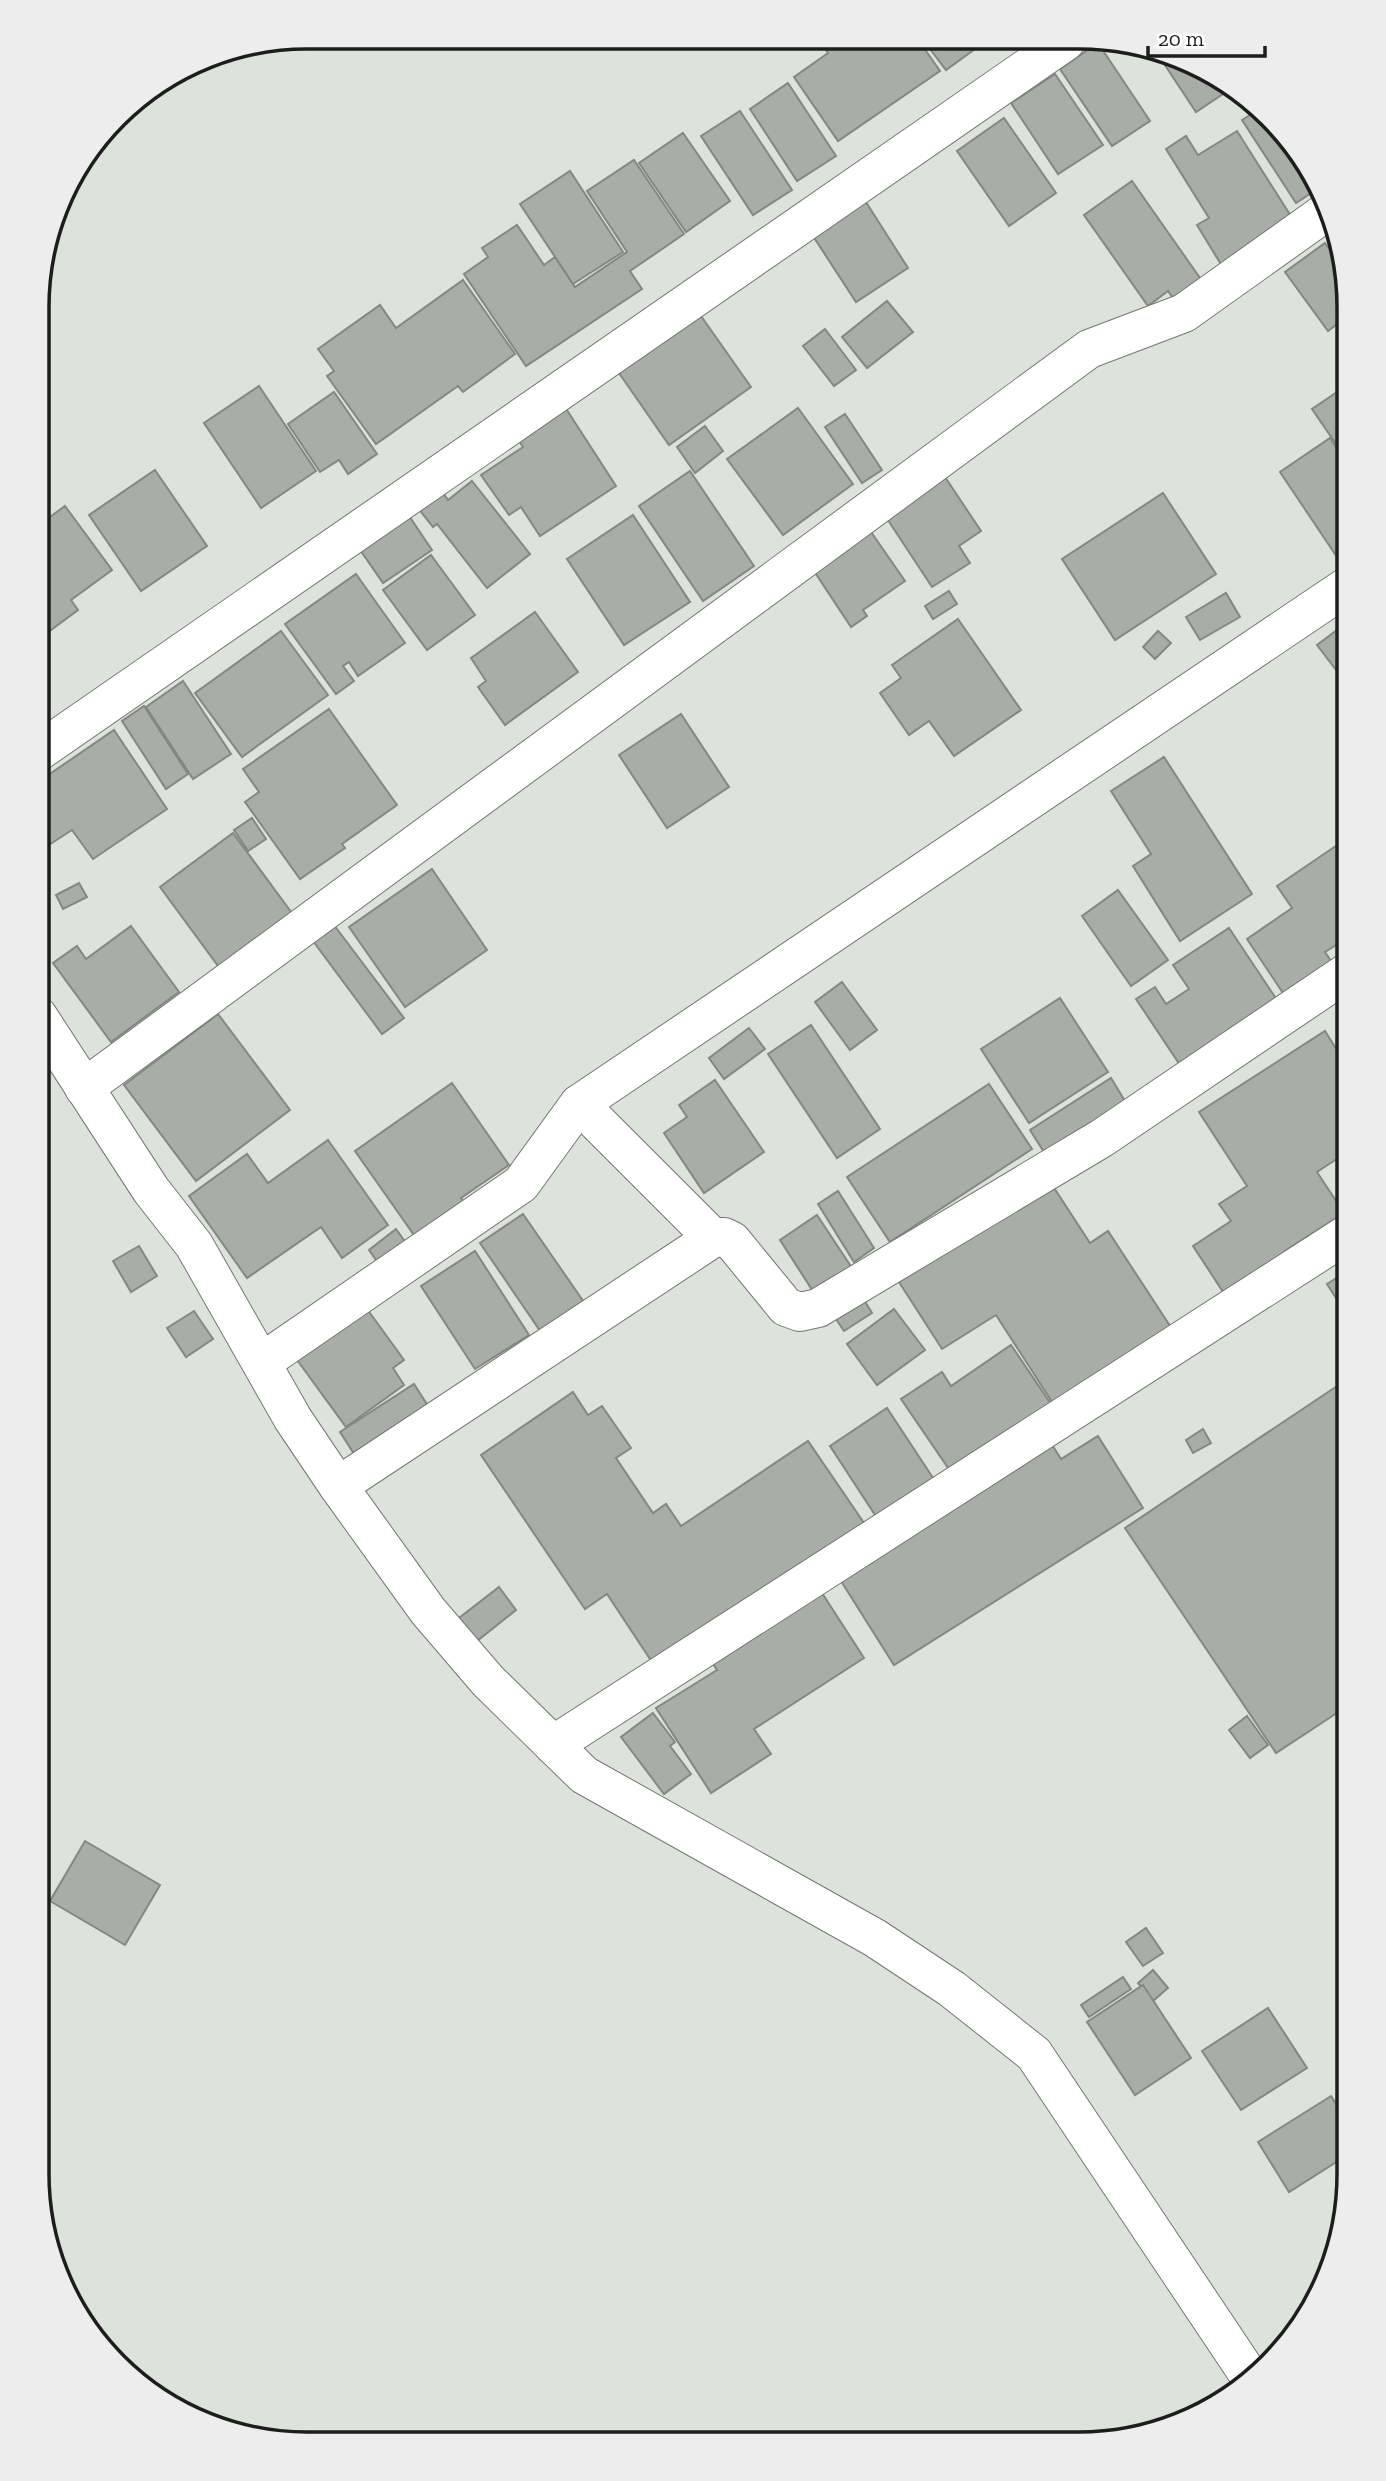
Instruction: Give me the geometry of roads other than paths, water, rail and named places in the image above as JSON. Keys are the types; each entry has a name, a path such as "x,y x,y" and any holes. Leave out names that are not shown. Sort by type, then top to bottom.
{"street":[{"path":"49,744 1054,49"},
{"path":"84,1088 1089,349 1184,313 1320,216"},
{"path":"262,1362 521,1184 579,1104 1337,593"},
{"path":"338,1486 713,1238 724,1237 732,1241 786,1307 800,1312 818,1308 1102,1139 1337,979"},
{"path":"49,1033 151,1190 194,1245 293,1419 338,1486 436,1621 488,1681 584,1774 876,1938 952,1989 1034,2054 1246,2371"},
{"path":"579,1104 713,1238"},
{"path":"553,1745 1337,1241"}]}
